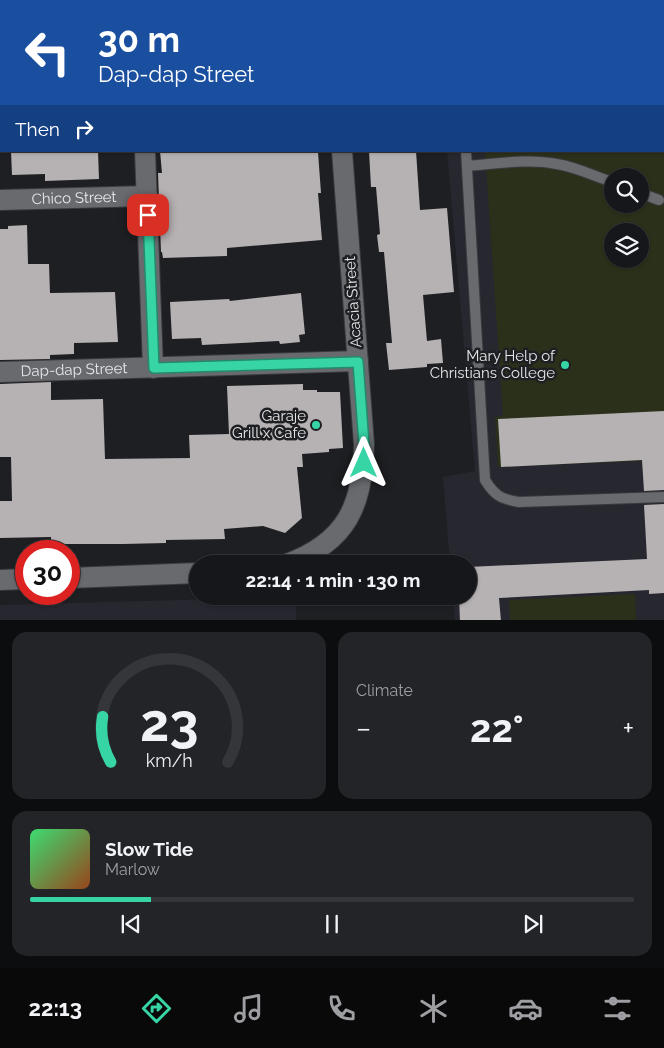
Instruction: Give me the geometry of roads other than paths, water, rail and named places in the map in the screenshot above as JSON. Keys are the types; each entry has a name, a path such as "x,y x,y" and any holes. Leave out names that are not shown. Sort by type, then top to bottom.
{"street":[{"path":"145,152 154,368"},
{"name":"Acacia Street","path":"309,555 319,550 335,535 349,516 360,491 364,463 342,152"},
{"name":"Chico Street","path":"0,200 147,196"},
{"name":"Dap-dap Street","path":"0,372 358,362"},
{"path":"80,578 189,573"},
{"path":"0,580 15,579"}],"lane":[{"path":"466,152 485,480 492,492 505,499 519,502 664,497"},
{"path":"467,166 536,162 556,163 604,179"},
{"path":"649,196 659,200"}],"place":[{"name":"Mary Help of Christians College","path":"565,365"},
{"name":"Garaje Grill x Cafe","path":"316,425"}]}
